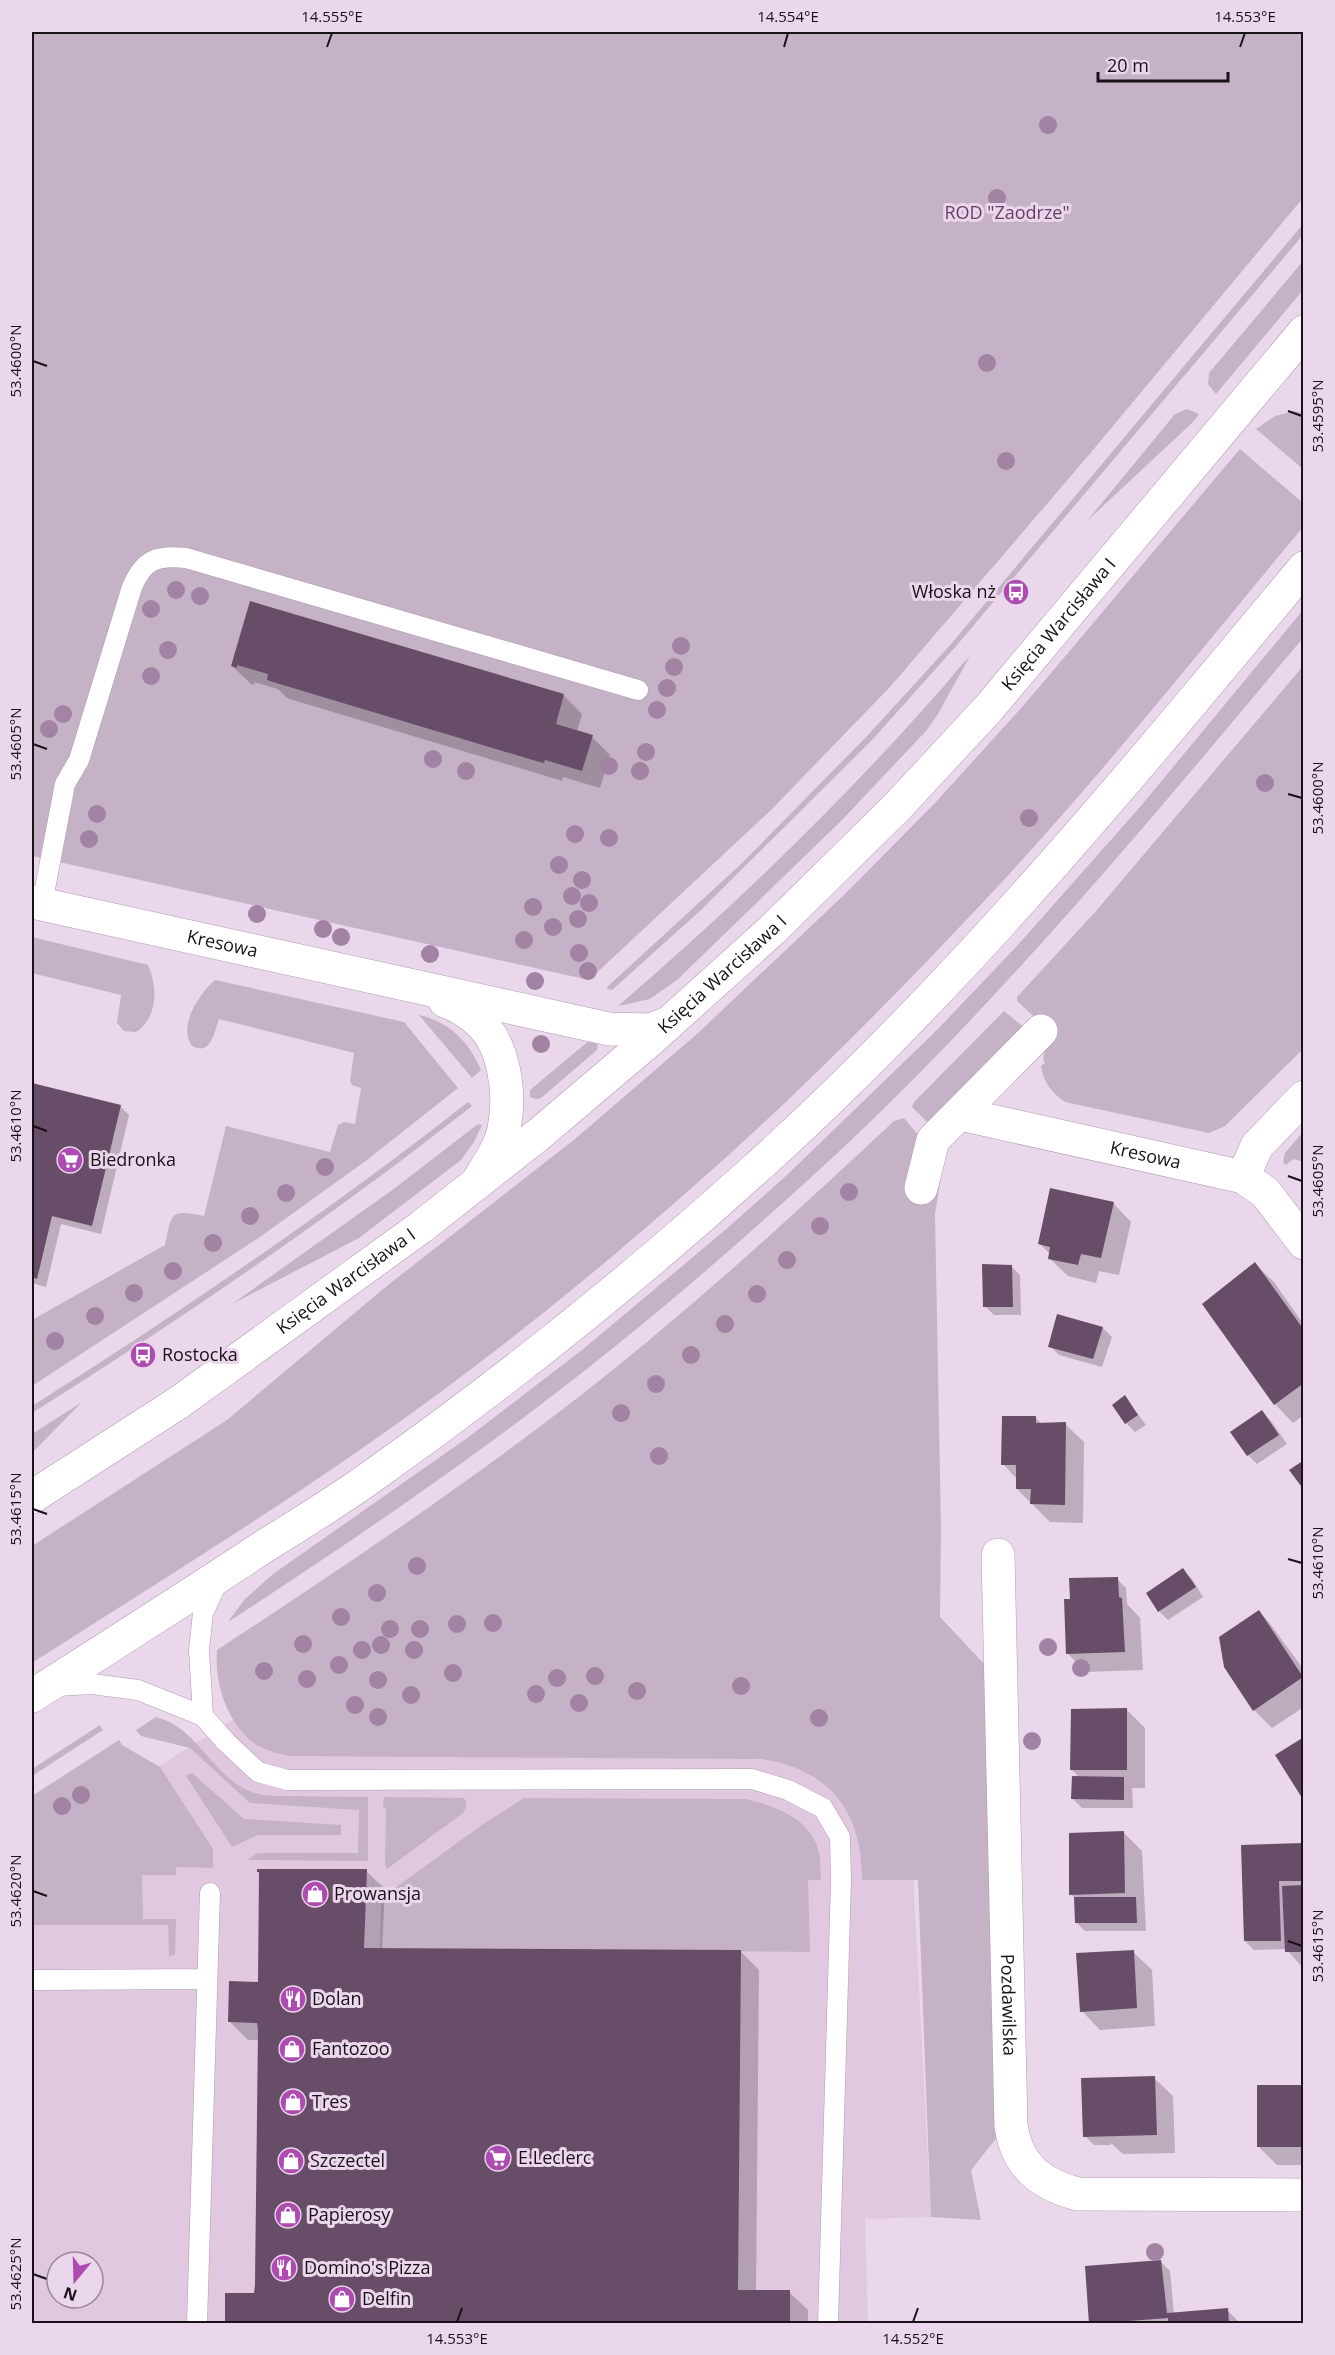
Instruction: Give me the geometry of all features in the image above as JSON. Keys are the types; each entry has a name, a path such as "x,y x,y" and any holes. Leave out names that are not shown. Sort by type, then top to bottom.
{"street":[{"name":"Księcia Warcisława I","path":"32,1497 178,1403 412,1234 538,1135 669,1023 772,930 897,807 988,709 1301,340"},
{"path":"40,1691 361,1484 484,1393 622,1284 756,1169 885,1044 1028,894 1115,795 1304,568"},
{"name":"Kresowa","path":"37,903 609,1029 650,1030 669,1023"},
{"name":"Kresowa","path":"413,987 453,1004 478,1020 495,1044 503,1066 507,1095 504,1130 494,1155 477,1183"},
{"path":"921,1188 933,1140 1041,1031"},
{"path":"1243,1177 1257,1146 1304,1097"},
{"name":"Kresowa","path":"960,1113 1243,1177 1265,1192 1304,1243"},
{"name":"Pozdawilska","path":"998,1555 1011,2126 1017,2152 1040,2178 1051,2185 1078,2194 1304,2195"}],"lane":[{"path":"37,903 65,784 79,760 132,587 144,566 165,556 186,558 638,690"},
{"path":"203,1716 199,1673 203,1613 220,1575"},
{"path":"40,1691 92,1684 138,1690 203,1716 226,1742 258,1772 287,1780 752,1779 788,1790 823,1809 840,1837 841,1880 828,2324"},
{"path":"197,2324 210,1893"},
{"path":"32,1980 207,1979"}],"shaded area":[{"path":"882,1277 931,2217 865,2219 868,2323 32,2324 32,1846 245,1712"}],"green space":[{"name":"ROD \"Zaodrze\"","path":"32,32 1303,32 1303,198 1088,456 890,687 771,810 589,980 32,856"},
{"path":"1303,224 1303,235 957,645 873,739 700,911 612,990 606,988 740,865 868,735 952,643"},
{"path":"1303,261 1303,290 1216,394 1208,384 1209,373"},
{"path":"1187,409 1199,414 1193,422 1087,521 1175,414"},
{"path":"1295,411 1303,413 1303,469 1256,429 1275,416"},
{"path":"1240,449 1303,503 1303,527 1041,839 890,999 775,1112 695,1185 574,1288 492,1353 407,1417 323,1475 32,1663 32,1546 227,1420 388,1285 575,1139 697,1034 845,894 935,803 1024,705"},
{"path":"1303,610 1303,638 1137,834 966,1025 845,1146 691,1283 572,1381 419,1493 228,1622 244,1600 273,1574 470,1436 582,1350 788,1174 937,1030 1016,947 1140,807"},
{"path":"970,656 926,731 842,820 677,980 650,999 618,1006 701,933 821,818"},
{"path":"1303,666 1303,1049 1225,1126 1209,1133 1065,1102 1049,1087 1042,1072 1041,1066 1045,1063 1043,1059 1046,1047 1044,1026 1017,1001 1017,997 1096,911"},
{"path":"32,937 148,965 154,992 154,1002 149,1019 136,1032 124,1031 117,1023 121,995 32,973"},
{"path":"215,980 404,1022 458,1088 367,1160 260,1237 32,1386 32,1320 165,1245 169,1226 174,1216 184,1213 204,1216 226,1126 330,1152 338,1125 344,1122 355,1124 361,1088 352,1085 350,1081 354,1053 219,1019 208,1046 198,1048 192,1046 187,1029 192,1010"},
{"path":"1004,1011 1026,1029 928,1123 912,1107 914,1102"},
{"path":"419,1015 440,1023 457,1035 471,1051 481,1070 472,1078"},
{"path":"591,1039 598,1042 597,1050 541,1098 530,1097 530,1090"},
{"path":"468,1102 472,1106 311,1227 145,1341 32,1413 32,1406 254,1260 362,1183"},
{"path":"904,1118 943,1165 935,1214 941,1529 940,1617 988,1668 998,2136 971,2170 981,2220 931,2217 918,1880 862,1880 861,1856 849,1815 838,1798 824,1784 807,1773 762,1759 288,1756 254,1743 236,1725 220,1688 217,1662 217,1650 433,1505 603,1378 730,1271 894,1121"},
{"path":"478,1124 482,1125 474,1142 461,1160 359,1238 232,1304 395,1188"},
{"path":"1303,1132 1303,1162 1293,1159 1286,1165 1283,1162 1285,1153"},
{"path":"82,1402 32,1453 32,1434"},
{"path":"156,1717 182,1730 222,1772 249,1791 272,1796 368,1797 368,1861 247,1860 258,1853 358,1853 359,1810 250,1803 190,1748 141,1736 136,1730"},
{"path":"100,1725 103,1730 32,1776 32,1769"},
{"path":"119,1740 122,1745 160,1767 213,1849 213,1868 176,1867 176,1875 142,1875 143,1919 176,1919 175,1954 169,1957 168,1925 32,1925 32,1796"},
{"path":"192,1773 244,1819 341,1825 341,1835 258,1835 232,1847 186,1776"},
{"path":"384,1797 464,1798 466,1806 463,1813 387,1869 385,1865 386,1808 383,1807"},
{"path":"524,1798 746,1799 780,1810 809,1831 820,1855 821,1880 808,1880 810,1952 380,1948 381,1898 482,1825"}],"building":[{"path":"250,601 564,694 556,724 593,735 582,771 545,760 544,763 536,761 273,682 267,680 268,674 237,665 237,668 231,666"},
{"name":"Biedronka","path":"32,1083 121,1105 92,1226 52,1216 37,1279 32,1277"},
{"path":"1050,1188 1114,1202 1101,1258 1081,1254 1078,1265 1048,1259 1050,1247 1038,1244"},
{"path":"1255,1262 1304,1330 1304,1383 1274,1405 1202,1304"},
{"path":"982,1264 1012,1265 1013,1307 983,1307"},
{"path":"1057,1314 1103,1327 1093,1359 1048,1347"},
{"path":"1125,1395 1138,1415 1125,1424 1112,1405"},
{"path":"1262,1410 1279,1435 1247,1456 1230,1432"},
{"path":"1002,1416 1036,1416 1036,1423 1066,1422 1065,1505 1030,1504 1031,1489 1016,1489 1016,1465 1001,1465"},
{"path":"1304,1460 1304,1490 1289,1470"},
{"path":"1183,1568 1196,1587 1158,1612 1146,1593"},
{"path":"1118,1577 1119,1597 1122,1598 1125,1652 1066,1654 1064,1599 1070,1599 1069,1578"},
{"path":"1259,1610 1303,1677 1253,1711 1224,1667 1219,1637"},
{"path":"1127,1708 1127,1770 1070,1770 1071,1709"},
{"path":"1304,1737 1304,1801 1275,1755"},
{"path":"1072,1776 1124,1777 1124,1800 1071,1799"},
{"path":"1124,1831 1125,1893 1069,1895 1069,1833"},
{"path":"1304,1843 1304,1881 1279,1881 1281,1941 1244,1941 1241,1845"},
{"name":"E.Leclerc","path":"257,1869 367,1869 364,1948 741,1950 738,2290 790,2290 790,2324 225,2324 225,2293 254,2293 255,2285 258,2030 257,2023 228,2022 229,1981 258,1982 259,1872"},
{"path":"1304,1885 1304,1952 1285,1952 1282,1886"},
{"path":"1074,1897 1136,1897 1137,1923 1075,1923"},
{"path":"1134,1950 1137,2008 1080,2012 1076,1953"},
{"path":"1155,2076 1157,2135 1083,2137 1081,2078"},
{"path":"1257,2085 1304,2085 1304,2147 1257,2147"},
{"path":"1161,2260 1167,2313 1228,2308 1229,2324 1168,2324 1168,2318 1089,2324 1085,2266"}],"place":[{"name":"Włoska nż","path":"1016,592"},
{"name":"Biedronka","path":"70,1160"},
{"name":"Rostocka","path":"143,1355"},
{"name":"Prowansja","path":"315,1894"},
{"name":"Dolan","path":"293,1999"},
{"name":"Fantozoo","path":"292,2049"},
{"name":"Tres","path":"293,2102"},
{"name":"E.Leclerc","path":"498,2158"},
{"name":"Szczectel","path":"291,2161"},
{"name":"Papierosy","path":"288,2215"},
{"name":"Domino's Pizza","path":"284,2268"},
{"name":"Delfin","path":"342,2299"}]}
